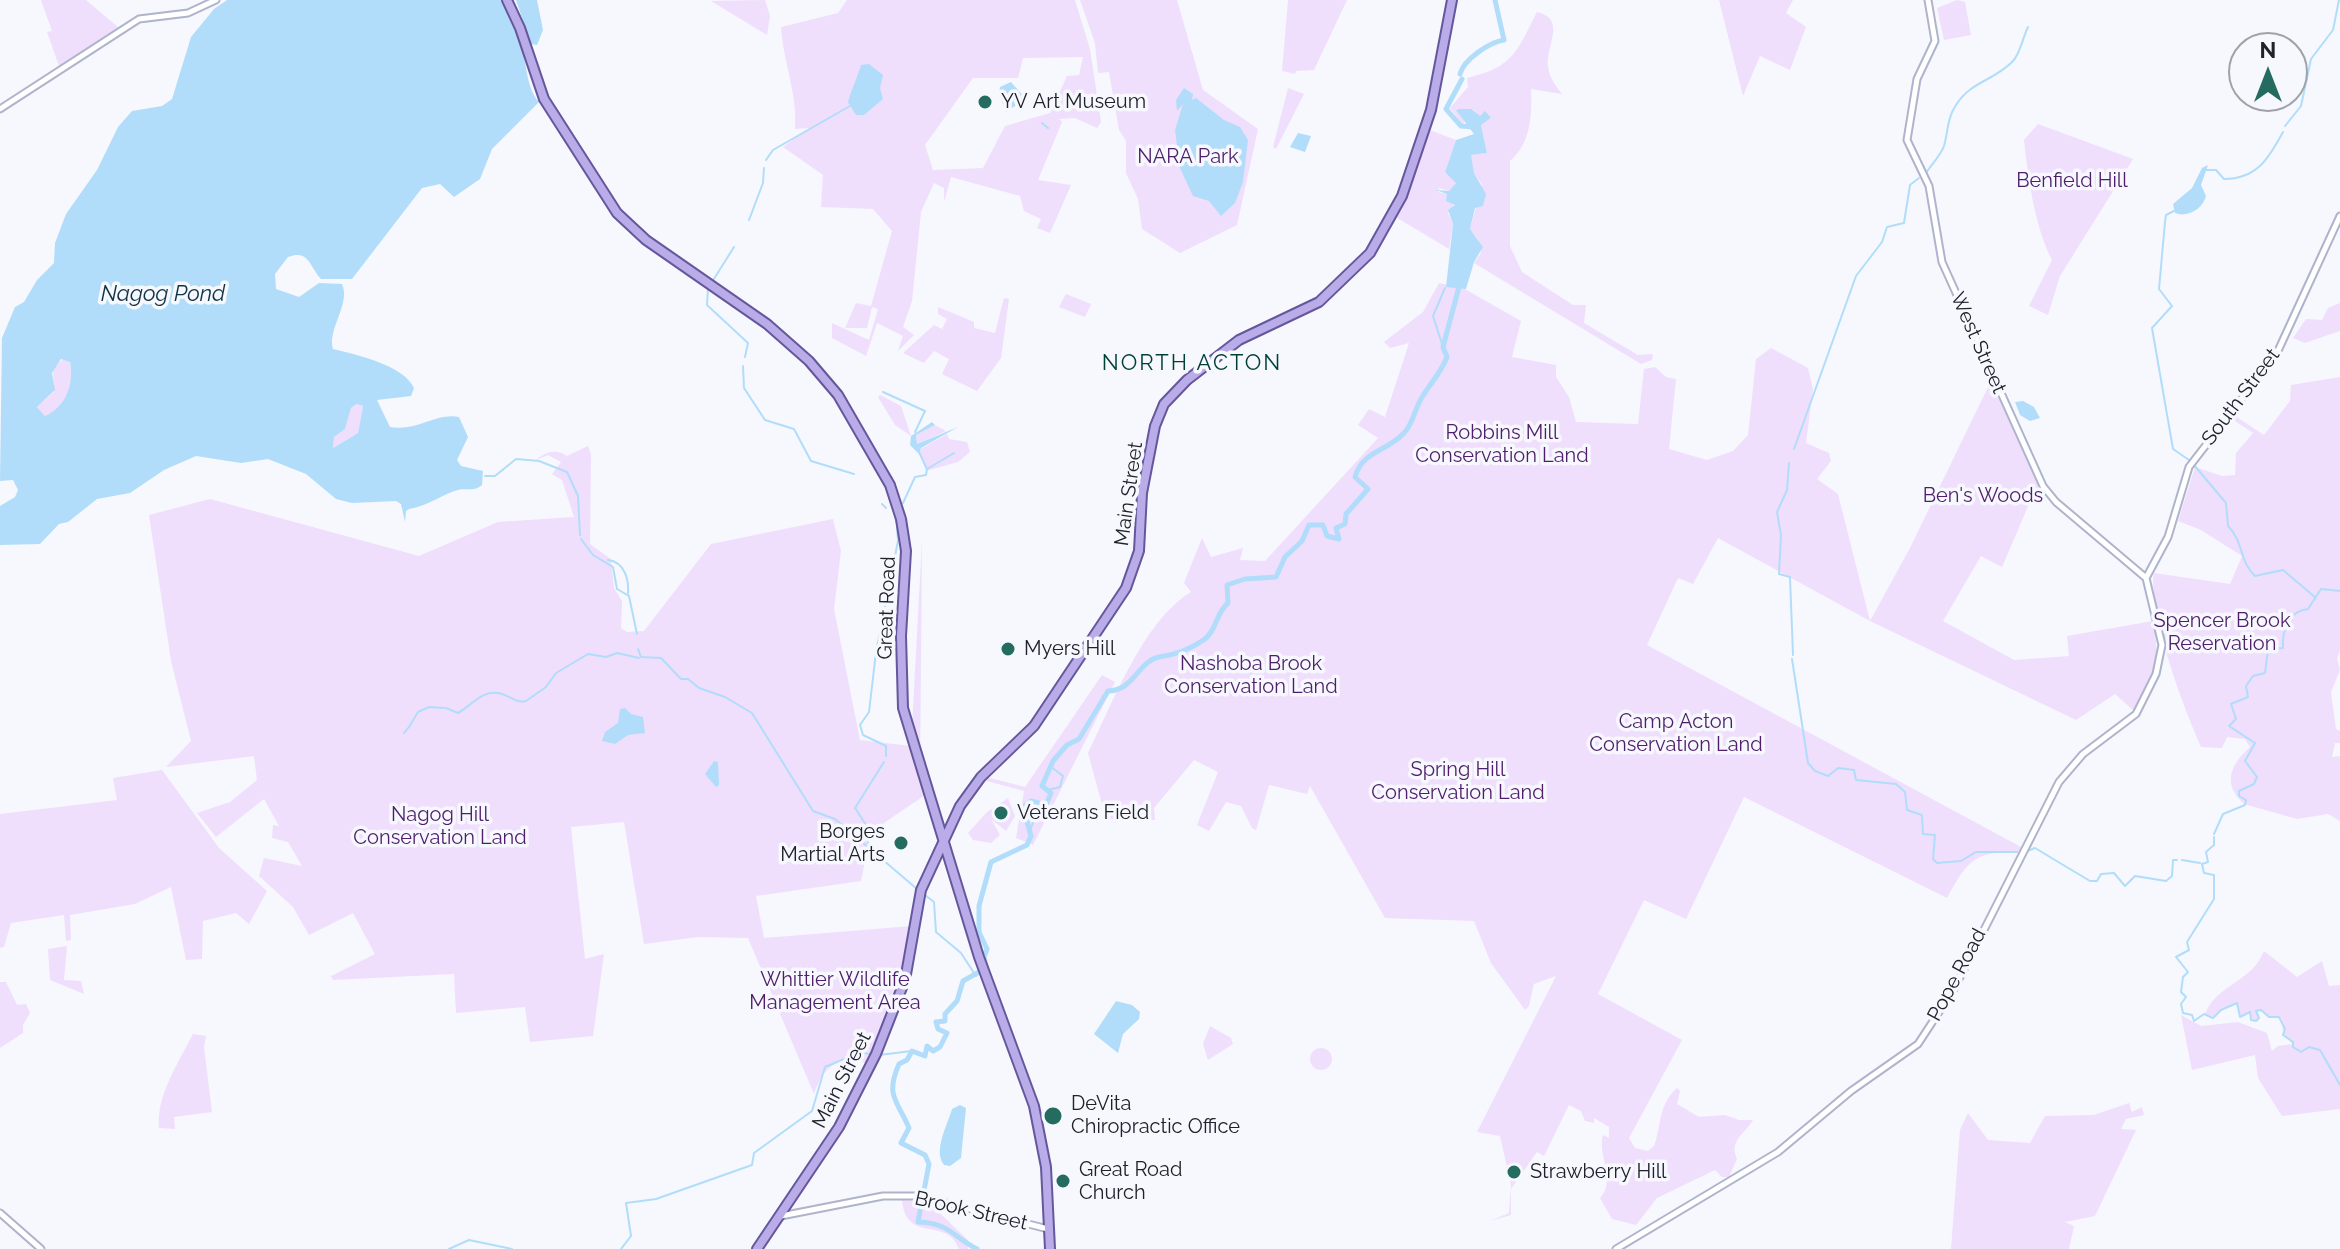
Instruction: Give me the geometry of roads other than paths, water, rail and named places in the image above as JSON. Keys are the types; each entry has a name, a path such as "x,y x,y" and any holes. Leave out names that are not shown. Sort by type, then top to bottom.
{"main road":[{"name":"Great Road","path":"507,0 519,25 544,99 617,213 646,240 767,324 809,361 838,395 885,476 899,513 906,551 901,636 903,708 983,970 1012,1044 1041,1137 1050,1249"},
{"name":"Main Street","path":"757,1249 839,1127 887,1028 912,956 918,900 950,826 978,780 1034,726 1126,588 1139,551 1140,504 1159,414 1169,398 1239,340 1319,302 1356,269 1377,241 1402,196 1434,98 1452,0"},
{"path":"939,825 950,826"},
{"path":"935,860 944,858 950,862"},
{"path":"1003,1020 1013,1025 1012,1044"}],"street":[{"path":"0,109 135,20 150,15 188,13 216,0"},
{"name":"West Street","path":"1928,0 1935,41 1917,79 1907,140 1929,186 1935,233 1945,268 2047,491 2146,578"},
{"name":"South Street","path":"2146,578 2168,537 2189,467 2277,353 2340,216"},
{"name":"Pope Road","path":"1616,1249 1774,1155 1851,1091 1918,1044 1954,989 2046,804 2077,759 2136,714 2156,674 2162,645 2146,578"},
{"name":"Brook Street","path":"780,1216 883,1196 922,1196 1049,1230"},
{"path":"789,1203 798,1213"},
{"path":"0,1213 41,1249"}],"water":[{"name":"Nagog Pond","path":"227,0 502,0 508,11 520,42 530,84 539,102 492,149 480,179 454,197 440,184 422,188 352,279 321,279 308,260 300,255 288,257 275,274 276,289 299,297 319,283 342,284 344,300 333,333 333,349 378,362 409,380 414,388 411,396 377,400 390,427 409,427 442,417 459,417 468,437 457,460 461,466 483,471 482,485 462,489 409,509 405,522 401,504 396,501 352,503 336,499 306,474 268,459 241,463 196,456 164,470 130,493 97,499 68,522 59,524 40,544 0,545 0,506 15,497 18,490 13,480 0,481 2,338 15,307 24,302 37,280 54,263 55,243 66,214 97,170 118,127 132,111 162,106 172,99 191,37 214,9","holes":["61,359 70,362 71,378 67,394 58,407 45,416 37,407 55,390 52,373","357,404 363,406 358,433 333,448 334,437 345,429 351,408"]},
{"path":"516,0 537,0 543,30 537,45 531,44"},
{"path":"869,64 883,75 880,88 883,99 864,115 856,115 848,102 861,65"},
{"path":"1011,82 1026,99 1006,112 999,94 1000,87"},
{"path":"1184,88 1193,94 1192,100 1196,98 1224,120 1240,127 1248,140 1243,182 1235,203 1221,216 1209,201 1193,196 1180,168 1175,130 1183,104 1177,111 1176,100"},
{"path":"1471,109 1480,116 1485,111 1491,118 1481,125 1487,153 1471,155 1474,173 1486,194 1483,206 1475,208 1470,229 1483,247 1474,262 1466,289 1446,287 1453,224 1448,210 1455,205 1446,201 1447,194 1436,190 1449,191 1456,183 1445,172 1456,140 1474,134 1456,110"},
{"path":"1298,133 1311,136 1305,152 1290,147"},
{"path":"2208,165 2201,185 2206,196 2202,205 2189,213 2175,213 2173,204 2192,188 2202,168"},
{"path":"2023,401 2034,407 2040,418 2030,421 2020,415 2015,402"},
{"path":"932,422 935,425 916,435 917,444 958,427 921,448 919,454 910,445 911,436"},
{"path":"625,708 631,714 643,717 645,733 628,735 615,744 602,741 605,732 618,723 620,709"},
{"path":"714,761 718,762 719,785 716,787 705,774"},
{"path":"1116,1001 1132,1005 1140,1012 1139,1019 1123,1034 1118,1053 1094,1034"},
{"path":"960,1105 966,1108 961,1158 950,1166 944,1165 940,1153 942,1138 952,1109"}],"waterway":[{"path":"1460,74 1478,52 1504,40 1495,0"},
{"path":"2285,126 2301,106 2311,59 2333,30 2339,0"},
{"path":"1926,173 1943,149 1949,120 1956,105 1969,91 2013,61 2028,27"},
{"path":"1462,79 1446,109 1461,126 1474,127"},
{"path":"766,160 773,150 850,106"},
{"path":"1042,123 1048,128"},
{"path":"2206,170 2216,170 2224,179 2245,175 2261,165 2283,132"},
{"path":"749,220 763,183 764,168"},
{"path":"1794,449 1856,276 1882,242 1887,227 1904,223 1910,185 1919,178"},
{"path":"2174,211 2166,215 2159,289 2172,306 2152,328 2173,449 2189,460"},
{"path":"712,282 734,247"},
{"path":"977,1249 944,1228 918,1222 929,1164 925,1155 901,1143 909,1128 894,1098 893,1084 899,1064 907,1060 912,1051 925,1056 927,1046 933,1051 940,1047 947,1033 938,1029 936,1022 945,1021 945,1014 957,1001 963,981 986,968 984,957 987,949 979,932 979,906 991,862 1027,845 1031,836 1023,807 1031,801 1046,805 1051,793 1042,786 1053,761 1067,745 1079,739 1108,691 1124,686 1152,660 1182,651 1205,639 1228,603 1227,585 1245,579 1276,577 1285,557 1302,541 1309,525 1323,525 1327,536 1339,539 1336,528 1345,524 1346,514 1368,489 1355,477 1358,468 1369,456 1398,439 1407,429 1447,357 1443,347 1460,283"},
{"path":"708,288 707,305 748,343 745,357"},
{"path":"1443,347 1433,316 1445,288"},
{"path":"743,366 744,388 765,420 794,429 811,461 854,474"},
{"path":"883,392 925,411 915,432"},
{"path":"919,452 927,469"},
{"path":"903,503 915,477 926,475 927,469 954,453"},
{"path":"485,476 495,476 516,459 539,461 567,472 578,496 580,535"},
{"path":"1789,463 1787,490 1777,512 1781,535 1779,574 1790,577 1793,655"},
{"path":"2194,465 2226,503 2228,526 2255,576 2283,570 2316,598"},
{"path":"882,504 886,508"},
{"path":"894,512 897,524"},
{"path":"886,756 886,746 863,735 860,725 869,712 876,652 898,541 897,528"},
{"path":"581,539 593,555 613,567 617,589 629,596 637,634"},
{"path":"608,560 614,561 625,572 628,594"},
{"path":"2214,834 2223,814 2245,805 2246,800 2239,796 2239,791 2254,784 2257,777 2245,761 2255,743 2229,726 2236,719 2231,704 2248,697 2246,686 2253,676 2265,673 2268,649 2283,648 2285,629 2291,618 2308,609 2321,589 2340,591"},
{"path":"638,649 641,657 661,658 681,679 688,679 699,688 725,697 752,713 813,811 835,819 917,889"},
{"path":"446,708 458,713 489,693 526,701 546,687 556,673 588,654 606,657 617,653 639,658"},
{"path":"1792,659 1808,763 1815,771 1828,776 1838,768 1854,770 1856,780 1896,784 1905,792 1907,810 1922,815 1923,834 1935,835 1933,859 1937,863 1961,861 1976,852 2017,852"},
{"path":"409,727 418,712 429,707 444,708"},
{"path":"404,733 408,728"},
{"path":"868,848 868,828 855,808 884,762"},
{"path":"1048,790 1060,787 1063,776 1050,766"},
{"path":"1030,830 1040,806"},
{"path":"2214,837 2214,845 2206,852 2208,862 2202,864 2204,873 2214,875 2214,899 2187,942 2189,950 2176,957 2188,972 2183,977 2181,992 2186,997 2181,1004 2183,1013 2192,1015 2194,1021 2204,1014 2213,1018 2221,1010 2237,1003 2240,1017 2250,1012 2251,1020 2256,1021 2259,1018 2256,1011 2261,1010 2269,1017 2279,1017 2285,1029 2283,1035 2293,1042 2293,1047 2301,1052 2309,1047 2320,1050 2340,1085"},
{"path":"2025,852 2035,848 2090,881 2097,881 2101,874 2114,873 2125,886 2135,876 2166,881 2172,876 2173,860 2177,860"},
{"path":"2182,860 2200,863"},
{"path":"925,895 934,902 936,932 961,953 976,976"},
{"path":"879,1055 912,1051"},
{"path":"621,1249 631,1236 626,1203 656,1199 752,1165 754,1153 812,1111 825,1067 859,1053 872,1054"},
{"path":"449,1249 469,1240 512,1249"}],"place":[{"name":"YV Art Museum","path":"985,102"},
{"name":"Myers Hill","path":"1008,649"},
{"name":"Veterans Field","path":"1001,813"},
{"name":"Borges Martial Arts","path":"901,843"},
{"name":"DeVita Chiropractic Office","path":"1053,1116"},
{"name":"Strawberry Hill","path":"1514,1172"},
{"name":"Great Road Church","path":"1063,1181"}],"district":[{"name":"NORTH ACTON","path":"1192,363"}],"park label":[{"name":"NARA Park","path":"1188,157"},
{"name":"Benfield Hill","path":"2072,181"},
{"name":"Robbins Mill Conservation Land","path":"1502,444"},
{"name":"Ben's Woods","path":"1983,496"},
{"name":"Spencer Brook Reservation","path":"2222,632"},
{"name":"Nashoba Brook Conservation Land","path":"1251,676"},
{"name":"Camp Acton Conservation Land","path":"1676,734"},
{"name":"Spring Hill Conservation Land","path":"1458,782"},
{"name":"Nagog Hill Conservation Land","path":"440,826"},
{"name":"Whittier Wildlife Management Area","path":"835,992"}]}
